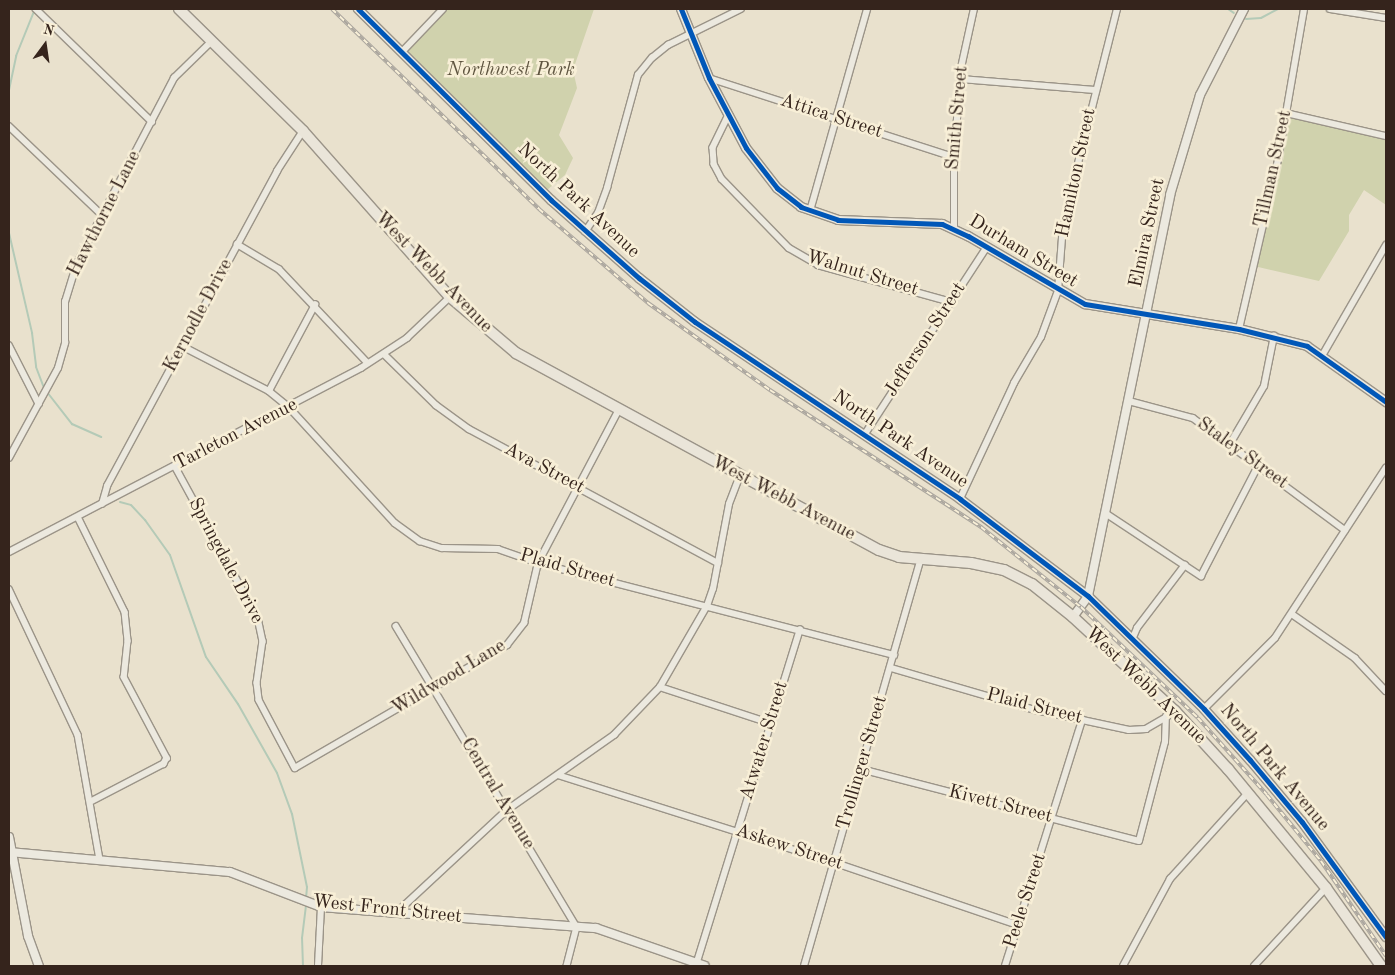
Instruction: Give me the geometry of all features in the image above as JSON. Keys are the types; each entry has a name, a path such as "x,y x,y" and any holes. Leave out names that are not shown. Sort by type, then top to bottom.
{"highway":[{"name":"West Webb Avenue","path":"179,9 303,131 450,297 516,353 618,411 879,550 921,560 971,563 1004,570 1032,584 1073,617 1248,793 1326,888 1381,966"}],"street":[{"path":"36,9 152,122"},
{"name":"North Park Avenue","path":"358,9 585,232 694,322 866,434 960,498 1088,596 1204,709 1302,822 1386,937"},
{"path":"402,52 444,9"},
{"name":"Durham Street","path":"681,9 690,35 728,116 768,178 791,200 810,211 838,220 932,223 954,228 1058,291 1085,304 1239,328 1306,346 1386,402"},
{"path":"585,232 598,213 607,188 638,75 658,52 741,9"},
{"path":"810,211 838,120 867,9"},
{"name":"Smith Street","path":"954,228 954,157 961,79 974,9"},
{"name":"Hamilton Street","path":"960,498 1014,383 1041,337 1058,291 1062,238 1094,90 1117,9"},
{"name":"Elmira Street","path":"1073,617 1088,596 1107,514 1170,194 1200,95 1244,9"},
{"name":"Tillman Street","path":"1239,328 1286,113 1304,9"},
{"path":"1330,9 1386,18"},
{"name":"Hawthorne Lane","path":"9,458 61,359 69,284 102,215 174,78 212,41"},
{"name":"Attica Street","path":"709,78 954,157"},
{"path":"961,79 1094,90"},
{"path":"1286,113 1386,136"},
{"name":"Walnut Street","path":"728,116 713,148 714,164 722,179 789,248 818,265 951,302"},
{"path":"9,126 102,215"},
{"name":"Kernodle Drive","path":"102,504 107,486 182,346 284,158 303,131"},
{"path":"237,244 279,269 368,363"},
{"path":"1322,356 1386,245"},
{"name":"Jefferson Street","path":"866,434 987,247"},
{"name":"Tarleton Avenue","path":"9,552 289,408 384,354 428,320 450,297"},
{"path":"268,391 314,305"},
{"path":"1230,444 1264,386 1274,336"},
{"path":"9,344 39,404"},
{"name":"Plaid Street","path":"182,346 268,391 289,408 376,504 410,535 442,548 498,549 538,563 894,655"},
{"name":"Ava Street","path":"384,354 454,419 718,563"},
{"name":"Staley Street","path":"1129,401 1188,415 1345,530"},
{"name":"Wildwood Lane","path":"295,768 499,652 516,636 527,614 538,563 618,411"},
{"name":"Springdale Drive","path":"175,466 261,628 264,650 257,683 259,700 295,768"},
{"path":"1107,514 1201,576 1258,466"},
{"path":"1204,709 1265,651 1292,614 1386,468"},
{"path":"395,914 507,810 614,735 660,687 707,606 718,563 727,512 740,476"},
{"path":"78,516 125,612 128,641 124,677 167,758 164,764 91,802"},
{"name":"Trollinger Street","path":"804,966 921,560"},
{"path":"1132,640 1137,628 1185,565"},
{"path":"9,589 78,735 100,860"},
{"path":"1292,614 1355,658 1386,691"},
{"name":"Central Avenue","path":"396,626 577,927"},
{"name":"Atwater Street","path":"696,965 800,630"},
{"name":"Plaid Street","path":"891,668 1082,720 1138,730 1171,714"},
{"path":"660,687 770,724"},
{"name":"Kivett Street","path":"861,769 1139,842 1171,714"},
{"name":"Peele Street","path":"1005,966 1053,819 1082,720"},
{"name":"Askew Street","path":"558,775 833,862 1018,925"},
{"path":"1122,966 1170,879 1248,793"},
{"path":"9,837 28,936 39,966"},
{"name":"West Front Street","path":"11,852 230,872 317,906 395,914 577,927 608,932 696,965 705,966"},
{"path":"1254,966 1326,888"},
{"path":"317,906 318,966"},
{"path":"567,966 577,927"}],"green space":[{"name":"Northwest Park","path":"446,9 594,9 573,70 577,88 559,135 573,158 565,175 547,190 406,51"},
{"path":"1292,117 1386,140 1386,205 1364,190 1349,215 1349,231 1319,281 1254,266 1287,121"}],"waterway":[{"path":"9,90 16,56 35,9"},
{"path":"1228,9 1234,13"},
{"path":"1246,19 1261,18 1278,9"},
{"path":"9,233 32,333 36,367 44,388"},
{"path":"47,392 72,424 101,437"},
{"path":"120,502 131,505 145,520 170,555 206,657 238,704 277,773 292,814 307,887 306,899"},
{"path":"303,966 302,938 306,904"}],"railway":[{"path":"332,9 539,209 648,303 770,390 981,527 1081,607 1198,718 1267,795 1321,861 1386,956"}],"cycle path":[{"path":"358,9 551,200 639,278 695,322 960,499 1088,596 1204,709 1250,760 1302,822 1386,937"},
{"path":"681,9 709,78 746,148 777,188 801,207 838,220 942,224 968,236 1085,304 1239,329 1307,346 1386,402"}]}
